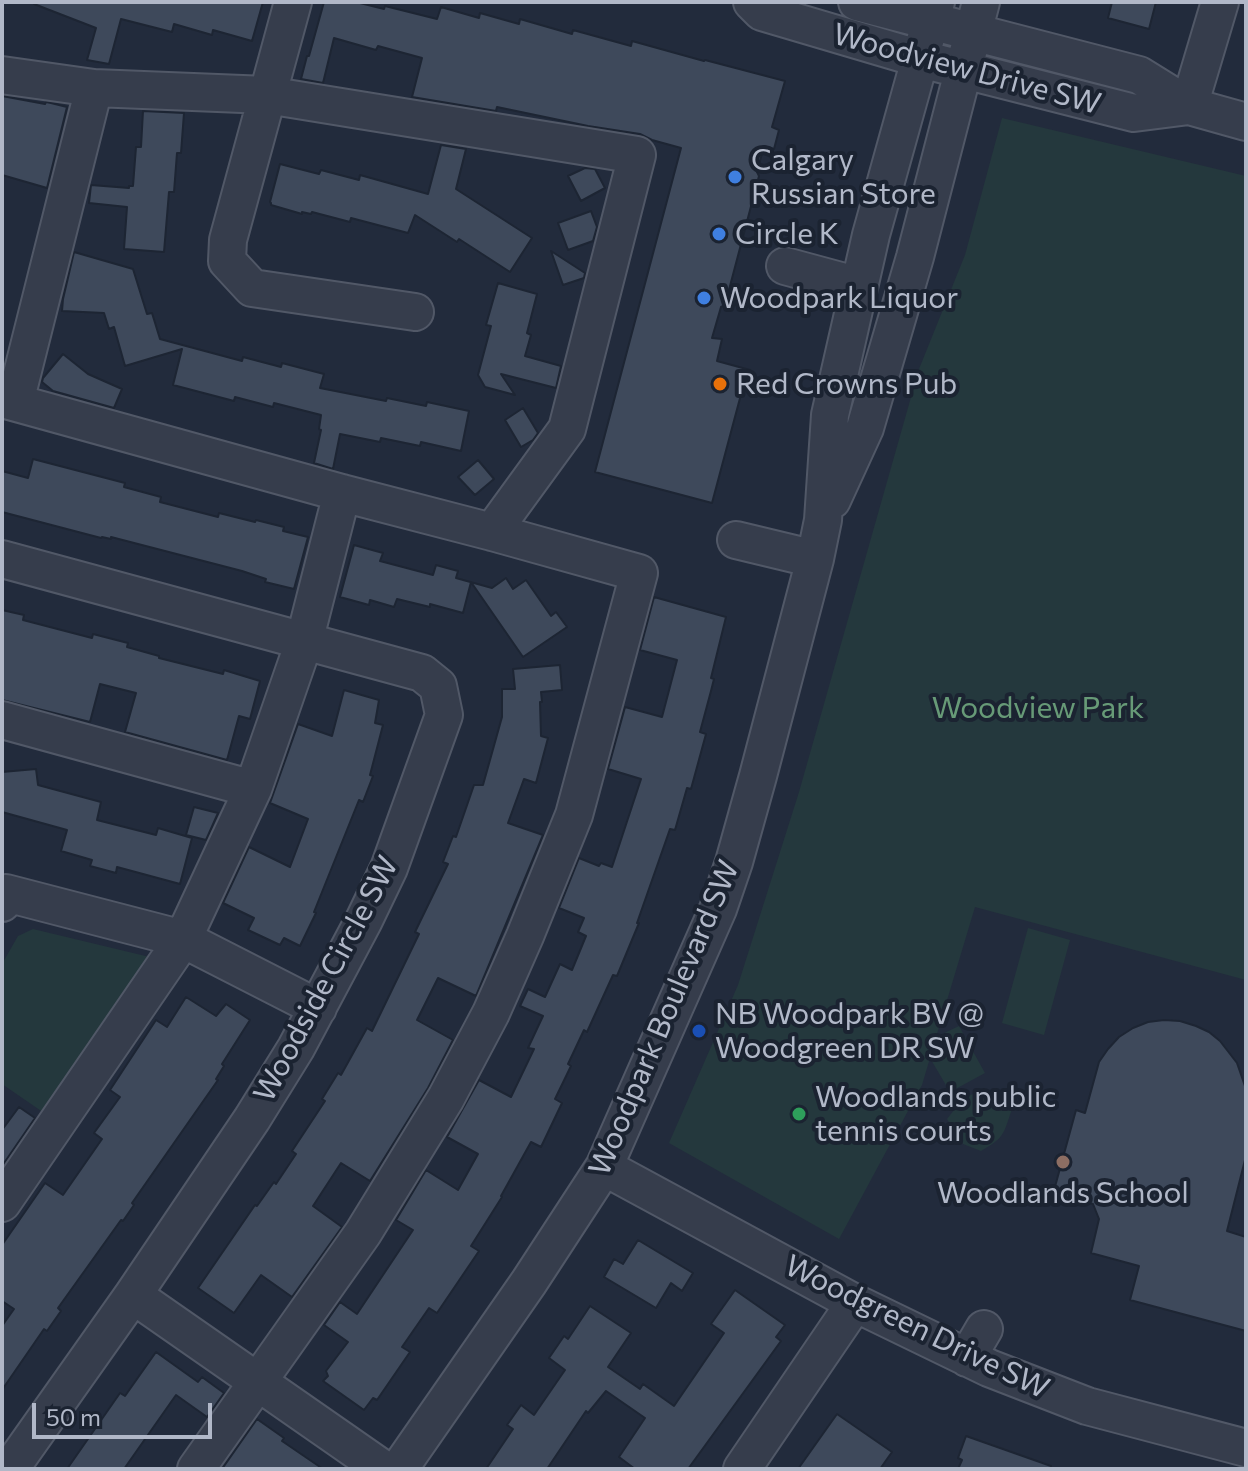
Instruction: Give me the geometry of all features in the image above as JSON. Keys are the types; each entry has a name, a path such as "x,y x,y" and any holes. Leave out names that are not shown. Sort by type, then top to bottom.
{"street":[{"path":"293,2 228,240 227,261 252,288 415,312"},
{"name":"Woodview Drive SW","path":"752,2 762,12 921,59 1134,113 1189,106"},
{"name":"Woodview Drive SW","path":"857,2 977,17 1139,75 1189,106 1246,122"},
{"path":"1189,106 1220,2"},
{"name":"Woodpark Boulevard SW","path":"399,1469 529,1282 604,1167 718,909 758,776 815,559 823,520 830,415 871,235 934,12"},
{"name":"Woodpark Boulevard SW","path":"823,520 865,428 915,257 977,17"},
{"path":"2,75 94,88 267,95 637,155 567,429 492,532"},
{"path":"94,88 8,401 639,573 574,815 491,1013 446,1098 363,1233 196,1469"},
{"path":"785,266 859,286"},
{"path":"2,1203 183,939 253,789 304,642 342,493"},
{"path":"736,540 815,559"},
{"name":"Woodside Circle SW","path":"2,559 422,673 438,686 444,715 389,868 296,1048 133,1295 10,1469"},
{"path":"2,720 253,789"},
{"path":"2,903 6,893 183,939 318,1008"},
{"name":"Woodgreen Drive SW","path":"604,1167 855,1303 976,1344 1087,1406 1246,1448"},
{"path":"133,1295 383,1469"},
{"path":"742,1469 855,1303"}],"green space":[{"name":"Woodview Park","path":"1002,118 1246,176 1246,980 975,907 936,1037 959,1026 985,1073 950,1092 930,1058 922,1085 839,1239 669,1143 738,985 799,792 919,369 965,255"},
{"path":"1028,928 1070,940 1044,1035 1002,1023"},
{"path":"33,929 158,959 47,1115 2,1084 2,964 18,936"},
{"path":"978,1092 998,1099 1012,1109 1002,1134 981,1151 963,1144 947,1119 961,1099"}],"building":[{"path":"34,2 263,2 252,41 213,30 212,35 174,24 172,32 121,19 109,64 87,60 96,28"},
{"path":"324,2 356,2 384,9 385,6 437,19 441,7 479,18 480,13 519,24 520,19 631,46 632,41 785,81 772,127 779,130 774,149 764,146 725,305 721,307 712,338 722,339 717,361 750,370 712,503 595,472 681,148 640,134 497,107 496,111 412,97 422,58 334,38 323,83 301,79"},
{"path":"1112,2 1156,2 1149,29 1108,18"},
{"path":"2,96 67,107 47,188 2,175"},
{"path":"143,111 184,113 174,192 169,192 164,252 124,249 127,207 89,203 91,185 133,186 136,147 141,147"},
{"path":"441,145 466,149 456,189 532,238 510,272 415,215 408,233 351,218 350,222 271,205 280,164 359,180 360,175 428,194"},
{"path":"585,168 595,169 605,188 581,201 568,176"},
{"path":"591,211 597,227 593,241 568,250 558,223"},
{"path":"551,251 585,273 584,278 563,285"},
{"path":"74,252 133,269 147,314 152,313 160,339 242,361 243,357 281,367 282,363 324,374 320,388 386,401 387,398 426,406 427,402 469,411 461,451 421,442 420,446 340,434 333,469 314,463 321,415 274,403 273,407 235,397 234,401 173,385 182,349 125,366 114,327 109,329 104,313 62,311"},
{"path":"498,283 537,294 527,333 531,335 525,356 561,366 556,388 501,374 515,395 485,387 478,375 491,326 486,325"},
{"path":"63,354 88,374 122,389 114,408 53,391 42,382"},
{"path":"523,408 538,433 521,447 505,420"},
{"path":"33,459 125,483 124,487 161,497 160,502 218,517 219,513 256,520 308,537 294,589 265,582 266,579 242,571 2,512 2,471 28,478"},
{"path":"478,460 494,479 475,495 458,477"},
{"path":"354,545 383,553 380,561 433,575 436,565 458,571 456,578 471,582 463,613 397,599 394,607 370,600 369,605 340,597"},
{"path":"506,578 513,589 526,580 551,616 556,612 567,627 523,657 471,582 492,588"},
{"path":"654,597 726,617 700,732 706,734 691,789 687,788 675,830 670,829 639,923 617,976 613,975 587,1032 584,1030 568,1064 571,1066 555,1099 562,1103 541,1147 531,1142 471,1246 479,1251 437,1313 429,1308 402,1347 410,1352 377,1400 373,1398 364,1410 323,1381 328,1376 326,1371 348,1342 324,1325 340,1302 357,1314 413,1230 396,1220 426,1170 458,1190 478,1154 447,1137 479,1080 511,1097 534,1049 528,1048 543,1016 520,1006 528,989 545,997 560,964 572,970 586,936 578,932 584,918 559,908 579,858 599,866 601,863 612,867 641,779 608,769 625,707 662,717 677,660 640,650"},
{"path":"2,610 24,615 23,620 92,638 93,634 128,643 127,647 159,658 223,674 224,670 260,681 250,719 239,716 227,760 125,732 136,693 100,684 90,722 2,700"},
{"path":"560,665 562,690 541,692 541,736 548,738 536,783 524,779 508,823 543,835 476,996 438,978 417,1020 453,1040 428,1088 370,1181 341,1163 313,1206 342,1227 292,1297 261,1275 234,1313 198,1288 255,1205 274,1182 276,1184 296,1154 292,1151 325,1101 322,1099 338,1073 341,1075 367,1028 372,1031 419,934 415,932 448,864 443,862 453,836 456,837 474,785 483,785 502,717 502,689 515,689 513,669"},
{"path":"344,690 379,700 375,723 383,725 370,775 373,776 363,802 359,800 316,913 300,946 284,938 280,945 248,930 254,918 223,903 249,847 290,867 308,819 270,803 298,724 332,736"},
{"path":"36,769 38,785 101,802 97,820 156,835 158,828 192,838 180,884 117,867 116,873 90,866 92,860 61,851 67,830 2,812 2,772"},
{"path":"194,807 218,813 206,840 186,835"},
{"path":"186,997 216,1016 226,1004 250,1020 222,1064 224,1066 218,1080 132,1203 134,1205 123,1221 58,1308 61,1311 47,1331 44,1329 2,1390 2,1326 14,1309 2,1301 2,1245 45,1183 63,1195 102,1139 94,1133 120,1097 110,1090 156,1020 167,1027"},
{"path":"1164,1020 1196,1026 1220,1041 1237,1063 1246,1089 1246,1156 1227,1231 1246,1237 1246,1331 1130,1300 1139,1266 1091,1253 1099,1219 1093,1204 1053,1194 1076,1110 1085,1113 1099,1062 1119,1037 1148,1022"},
{"path":"19,1107 35,1118 2,1166 2,1130"},
{"path":"638,1240 693,1273 682,1291 671,1283 656,1308 604,1277 614,1259 623,1264"},
{"path":"735,1290 785,1325 776,1337 781,1341 688,1469 635,1469 619,1457 645,1418 606,1391 588,1413 586,1411 547,1469 486,1469 513,1429 507,1425 521,1405 534,1415 565,1370 549,1358 564,1336 568,1339 590,1306 631,1333 608,1367 640,1389 643,1384 674,1406 724,1333 711,1324"},
{"path":"156,1352 198,1382 202,1377 224,1393 207,1417 176,1395 124,1469 67,1469 120,1393 125,1396"},
{"path":"837,1414 892,1452 880,1469 798,1469"},
{"path":"257,1419 284,1438 282,1441 323,1469 222,1469"},
{"path":"966,1436 1051,1466 1050,1469 958,1469 962,1460 958,1458"}],"place":[{"name":"Calgary Russian Store","path":"735,177"},
{"name":"Circle K","path":"719,234"},
{"name":"Woodpark Liquor","path":"704,298"},
{"name":"Red Crowns Pub","path":"720,384"},
{"name":"NB Woodpark BV @ Woodgreen DR SW","path":"699,1031"},
{"name":"Woodlands public tennis courts","path":"799,1114"},
{"name":"Woodlands School","path":"1063,1162"}]}
